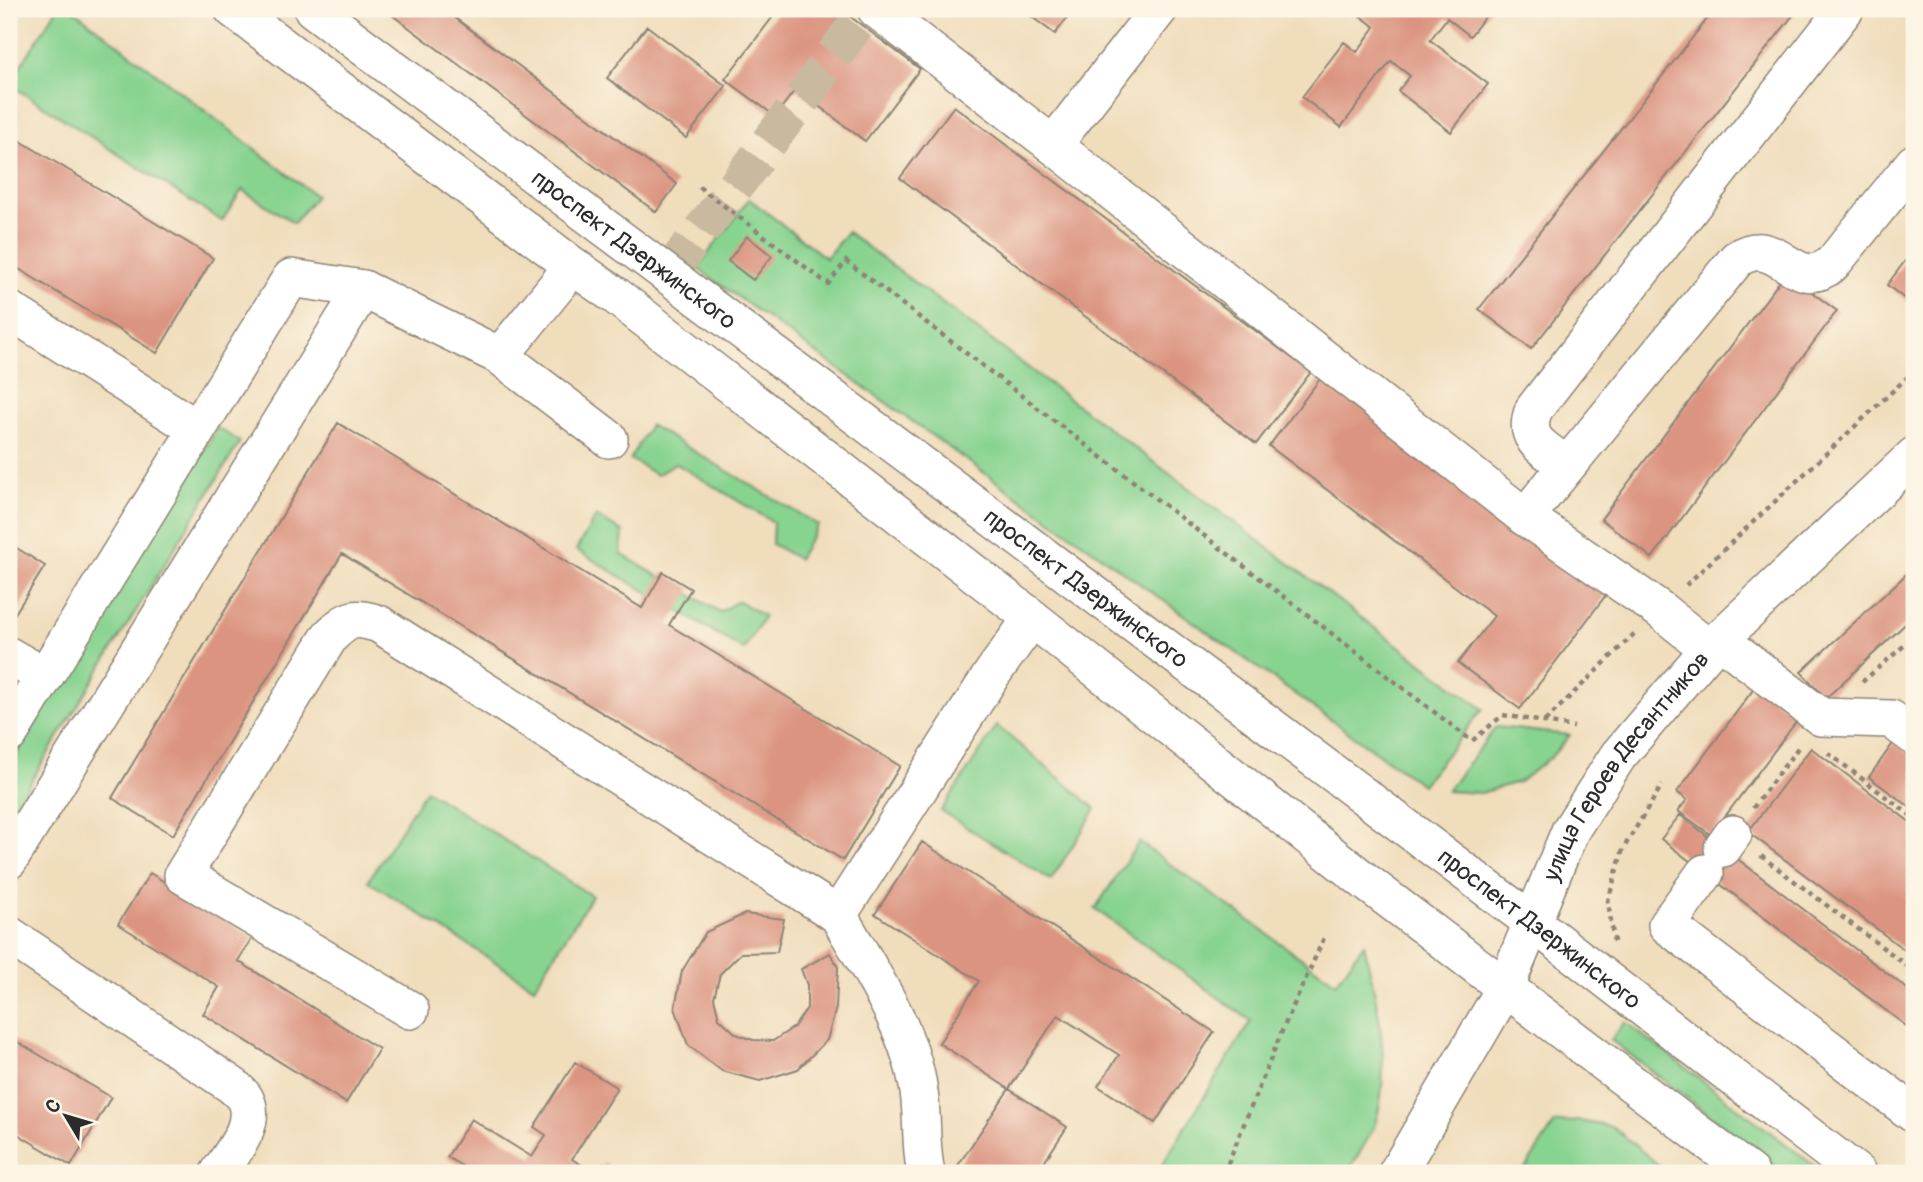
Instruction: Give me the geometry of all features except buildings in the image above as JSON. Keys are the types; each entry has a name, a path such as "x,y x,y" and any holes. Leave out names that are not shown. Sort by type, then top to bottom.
{"street":[{"name":"проспект Дзержинского","path":"233,9 616,296 1032,618 1366,882 1750,1173"},
{"name":"проспект Дзержинского","path":"313,9 1532,922 1857,1173"},
{"path":"1053,145 1159,9"},
{"path":"1567,465 1539,445 1531,434 1529,421 1534,409 1845,9"},
{"path":"874,17 1053,145 1525,517 1714,644 1814,727 1891,719 1914,736"},
{"path":"1525,517 1737,259 1758,250 1801,271 1812,274 1823,271 1832,264 1914,163"},
{"path":"500,356 573,266"},
{"path":"9,734 291,278 363,289 500,356 609,439"},
{"path":"9,860 363,289"},
{"path":"9,310 197,429"},
{"name":"улица Героев Десантников","path":"1397,1173 1505,988 1570,831 1618,756 1714,644 1914,456"},
{"path":"838,915 992,674 1032,618"},
{"path":"410,1010 183,875 330,636 344,623 361,619 379,624 838,915 887,999 908,1046 919,1093 922,1156 926,1173"},
{"path":"9,656 44,676"},
{"path":"1720,852 1667,925 1914,1114"},
{"path":"9,935 233,1086 246,1100 249,1117 243,1134 219,1173"}],"path":[{"path":"699,187 828,284 846,261 1472,741 1503,715 1574,727"},
{"path":"1544,722 1659,609 1914,371"},
{"path":"1914,637 1814,727 1720,852 1914,971"},
{"path":"1814,727 1914,818"},
{"path":"1614,944 1608,901 1623,849 1662,785"},
{"path":"1224,1173 1282,1031 1324,938"}],"green space":[{"path":"57,9 72,9 316,196 294,223 242,190 222,221 9,84"},
{"path":"749,199 826,258 847,232 1483,709 1422,785 697,268"},
{"path":"650,425 818,525 798,559 772,544 773,522 675,463 657,475 630,459"},
{"path":"218,428 240,442 9,817 9,766"},
{"path":"596,516 623,532 621,554 720,612 738,601 764,616 744,650 576,550"},
{"path":"997,726 1096,809 1051,880 941,811"},
{"path":"1496,727 1570,735 1552,756 1521,781 1481,793 1447,791"},
{"path":"426,790 592,896 534,987 368,881"},
{"path":"1139,842 1336,983 1364,944 1378,1010 1383,1077 1376,1121 1347,1173 1157,1173 1251,1021 1095,909"},
{"path":"1625,1022 1824,1173 1785,1173 1611,1040"},
{"path":"1579,1121 1613,1127 1668,1173 1522,1173 1555,1123"}],"tunnel":[{"path":"668,274 858,22"}]}
